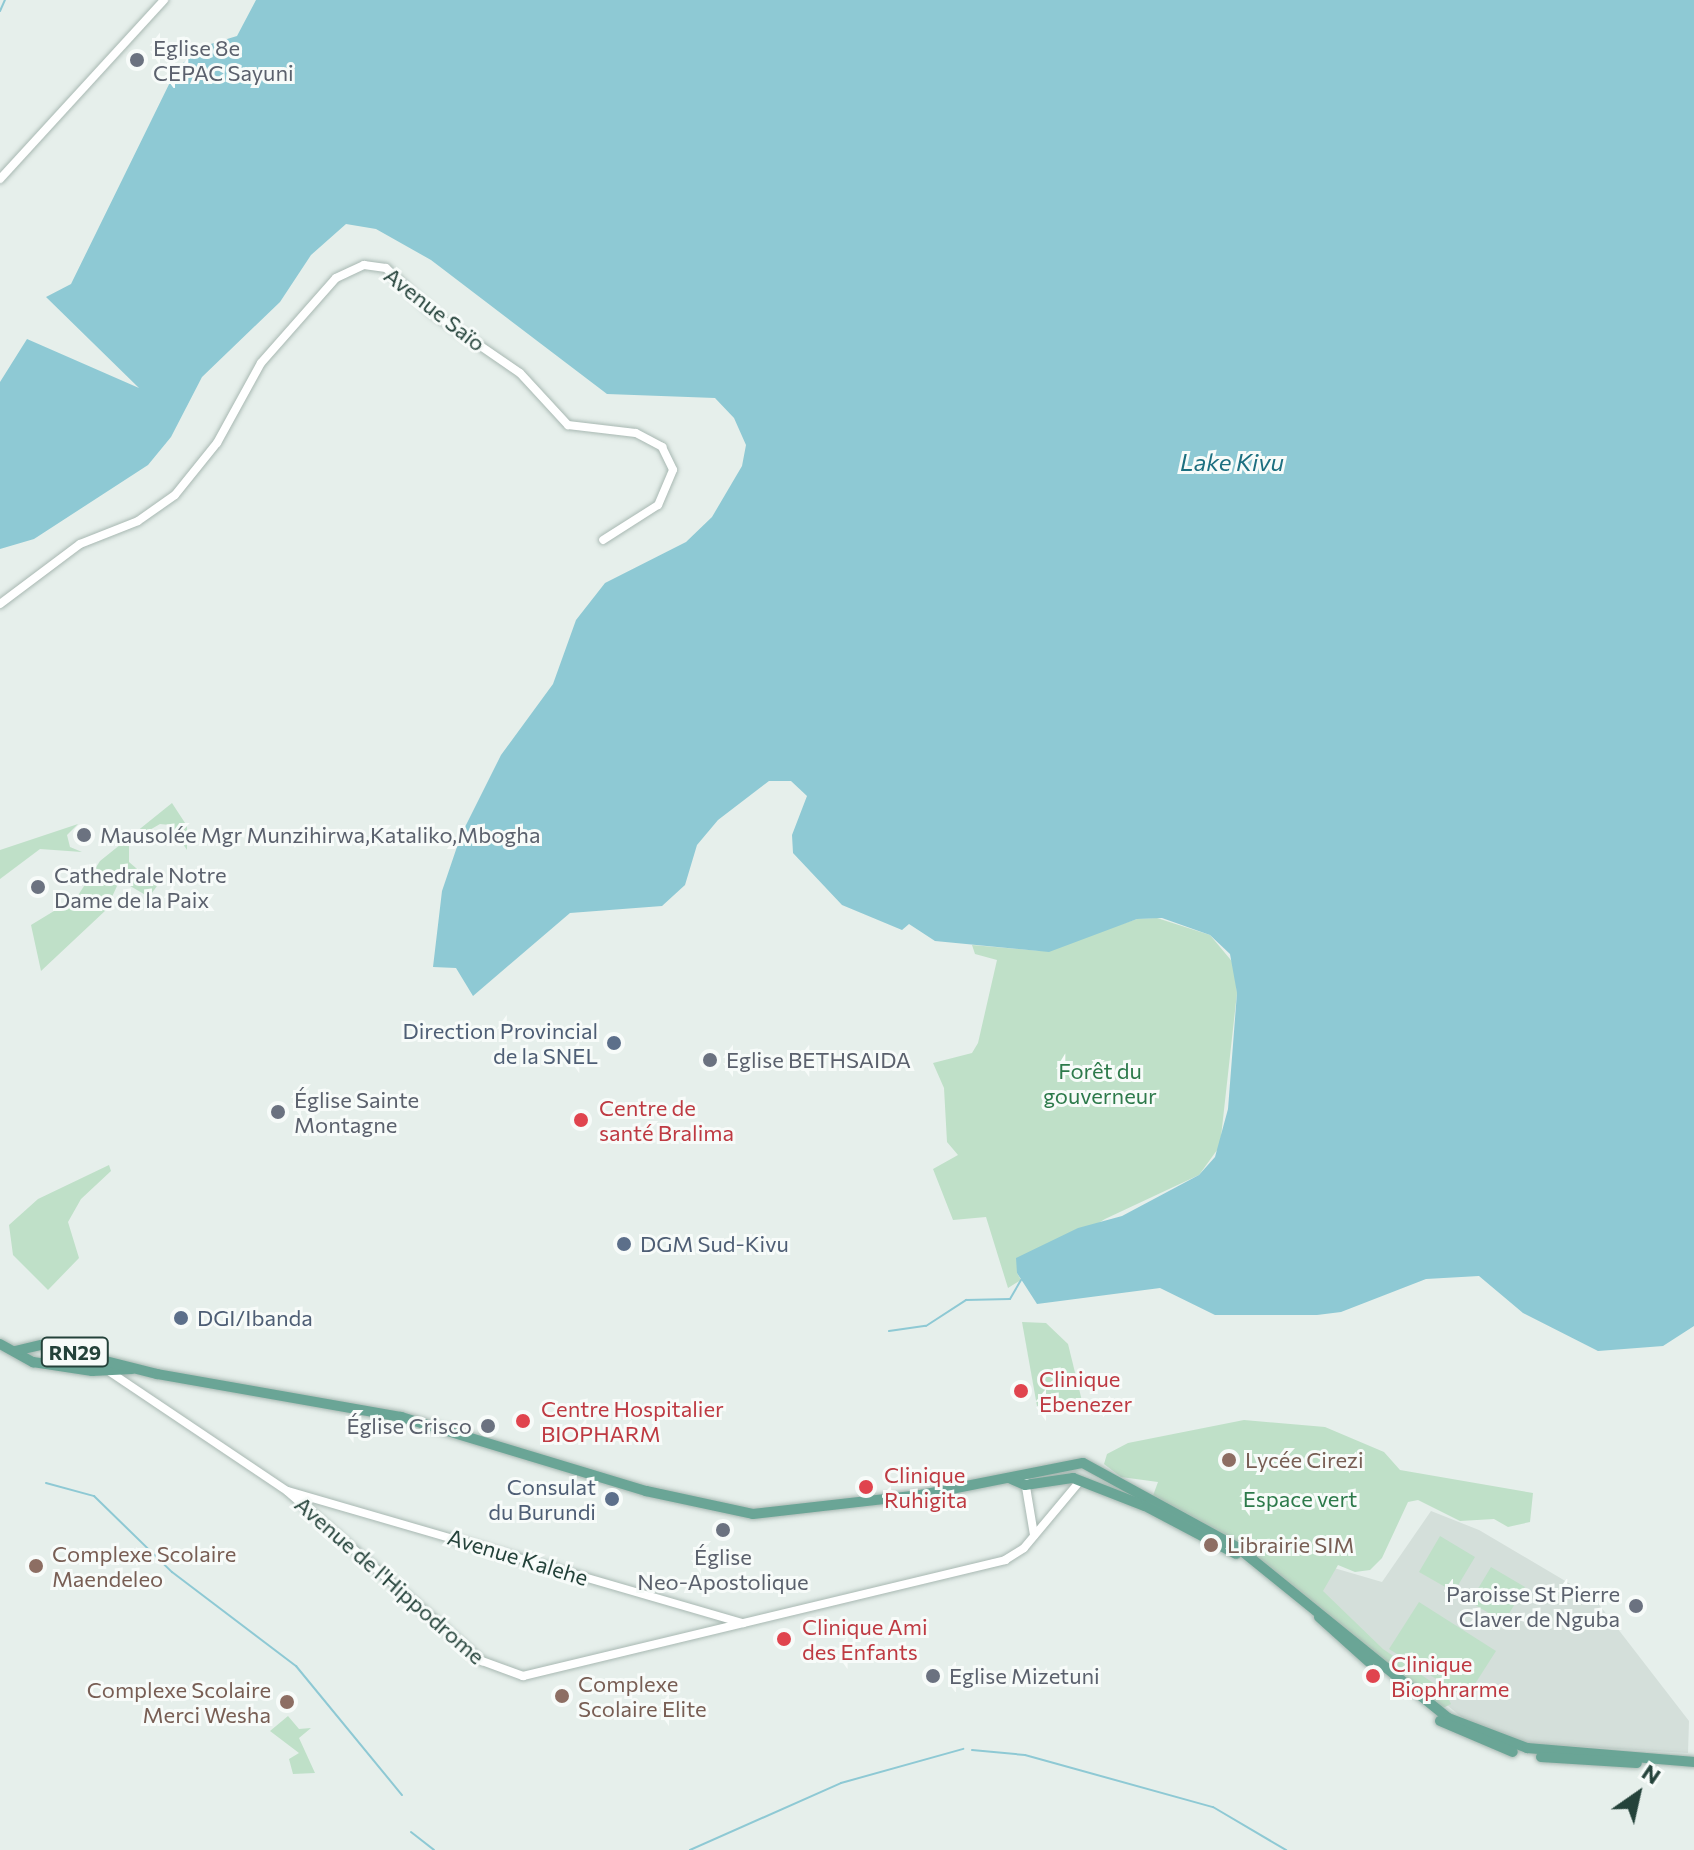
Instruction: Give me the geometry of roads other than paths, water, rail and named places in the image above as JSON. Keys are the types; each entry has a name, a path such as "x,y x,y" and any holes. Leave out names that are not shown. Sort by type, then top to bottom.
{"main road":[{"name":"RN29","path":"5,1348 42,1345 108,1360 116,1369"},
{"name":"RN29","path":"5,1348 33,1362 133,1369 401,1417 646,1491 753,1514 1011,1479 1078,1478 1147,1503"},
{"name":"RN29","path":"1078,1478 1080,1463 1147,1503 1232,1544 1426,1703 1479,1737 1524,1755 1694,1770"},
{"path":"1078,1478 1089,1469"},
{"name":"RN29","path":"1479,1737 1527,1748 1694,1762"}],"street":[{"path":"0,179 164,0"},
{"name":"Avenue Saïo","path":"0,604 80,544 138,521 175,495 217,443 261,363 336,278 364,265 386,268 434,314 520,373 568,425 636,433 662,447 673,470 658,505 603,540"},
{"name":"Avenue de l'Hippodrome","path":"116,1369 138,1390 287,1491 482,1661 512,1675 538,1677 1005,1560 1034,1535 1078,1478"},
{"path":"1025,1480 1034,1535"},
{"name":"Avenue Kalehe","path":"287,1491 749,1624"}],"water":[{"name":"Lake Kivu","path":"256,0 1694,0 1694,1326 1663,1346 1598,1351 1523,1313 1479,1276 1426,1279 1341,1312 1317,1315 1215,1315 1160,1288 1037,1304 1017,1273 1016,1258 1078,1228 1122,1216 1199,1175 1215,1157 1228,1109 1237,993 1230,954 1210,935 1162,918 1137,919 1049,952 935,941 909,924 902,930 842,905 793,853 792,835 807,796 791,781 769,781 718,820 697,845 685,885 662,906 570,913 473,996 456,968 433,967 442,891 461,835 501,755 553,684 576,620 605,583 686,542 712,517 742,466 746,445 734,418 715,398 607,394 431,260 376,229 346,224 311,255 280,302 202,377 171,437 148,465 34,539 0,549 0,382 27,339 139,388 46,297 71,284 177,68 204,46 237,36"}],"waterway":[{"path":"0,11 5,0"},
{"path":"889,1331 926,1326 966,1300 1010,1299 1021,1280"},
{"path":"46,1483 94,1496 172,1572 296,1666 402,1795"},
{"path":"690,1850 841,1783 963,1749"},
{"path":"972,1750 1025,1755 1213,1807 1286,1850"},
{"path":"411,1832 434,1850"}],"place":[{"name":"Eglise 8e CEPAC Sayuni","path":"137,60"},
{"name":"Mausolée Mgr Munzihirwa,Kataliko,Mbogha","path":"84,835"},
{"name":"Cathedrale Notre Dame de la Paix","path":"38,887"},
{"name":"Direction Provincial de la SNEL","path":"614,1043"},
{"name":"Eglise BETHSAIDA","path":"710,1060"},
{"name":"Église Sainte Montagne","path":"278,1112"},
{"name":"Centre de santé Bralima","path":"581,1120"},
{"name":"DGM Sud-Kivu","path":"624,1244"},
{"name":"DGI/Ibanda","path":"181,1318"},
{"name":"Clinique Ebenezer","path":"1021,1391"},
{"name":"Centre Hospitalier BIOPHARM","path":"523,1421"},
{"name":"Église Crisco","path":"488,1426"},
{"name":"Lycée Cirezi","path":"1229,1460"},
{"name":"Clinique Ruhigita","path":"866,1487"},
{"name":"Consulat du Burundi","path":"612,1499"},
{"name":"Église Neo-Apostolique","path":"723,1530"},
{"name":"Librairie SIM","path":"1211,1545"},
{"name":"Complexe Scolaire Maendeleo","path":"36,1566"},
{"name":"Paroisse St Pierre Claver de Nguba","path":"1636,1606"},
{"name":"Clinique Ami des Enfants","path":"784,1639"},
{"name":"Eglise Mizetuni","path":"933,1676"},
{"name":"Clinique Biophrarme","path":"1373,1676"},
{"name":"Complexe Scolaire Elite","path":"562,1696"},
{"name":"Complexe Scolaire Merci Wesha","path":"287,1702"}],"park label":[{"name":"Forêt du gouverneur","path":"1100,1082"},
{"name":"Espace vert","path":"1300,1499"}]}
